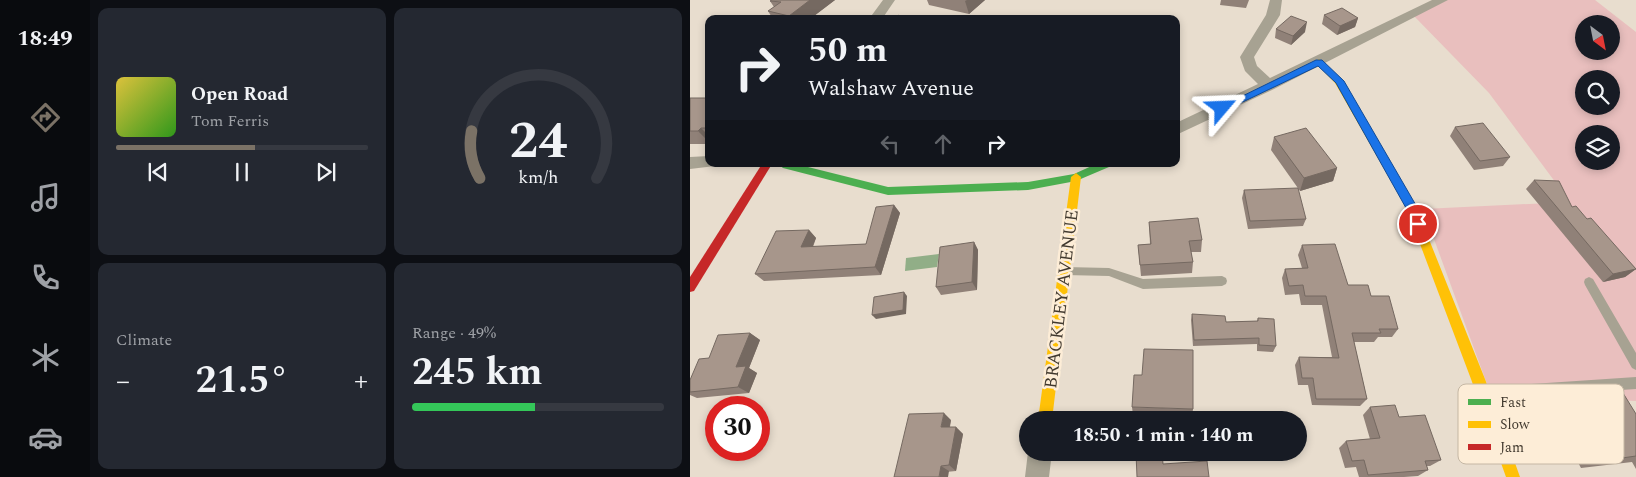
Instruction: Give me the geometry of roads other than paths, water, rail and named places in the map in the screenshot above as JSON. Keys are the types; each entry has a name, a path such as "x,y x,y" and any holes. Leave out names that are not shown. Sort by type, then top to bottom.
{"street":[{"path":"878,15 889,0"},
{"path":"1268,86 1250,68 1247,57 1273,15 1276,0"},
{"path":"1180,128 1319,62 1442,0"},
{"path":"1319,62 1339,81 1411,207 1480,384"},
{"path":"690,163 705,162"},
{"path":"690,287 765,167"},
{"path":"795,167 888,191 1028,186 1076,177 1098,167"},
{"name":"BRACKLEY AVENUE","path":"1046,411 1076,177"},
{"path":"1037,477 1039,461"},
{"path":"1509,464 1513,477"}],"lane":[{"path":"1064,271 1109,272 1143,284 1222,281"},
{"path":"1590,282 1636,364"}]}
